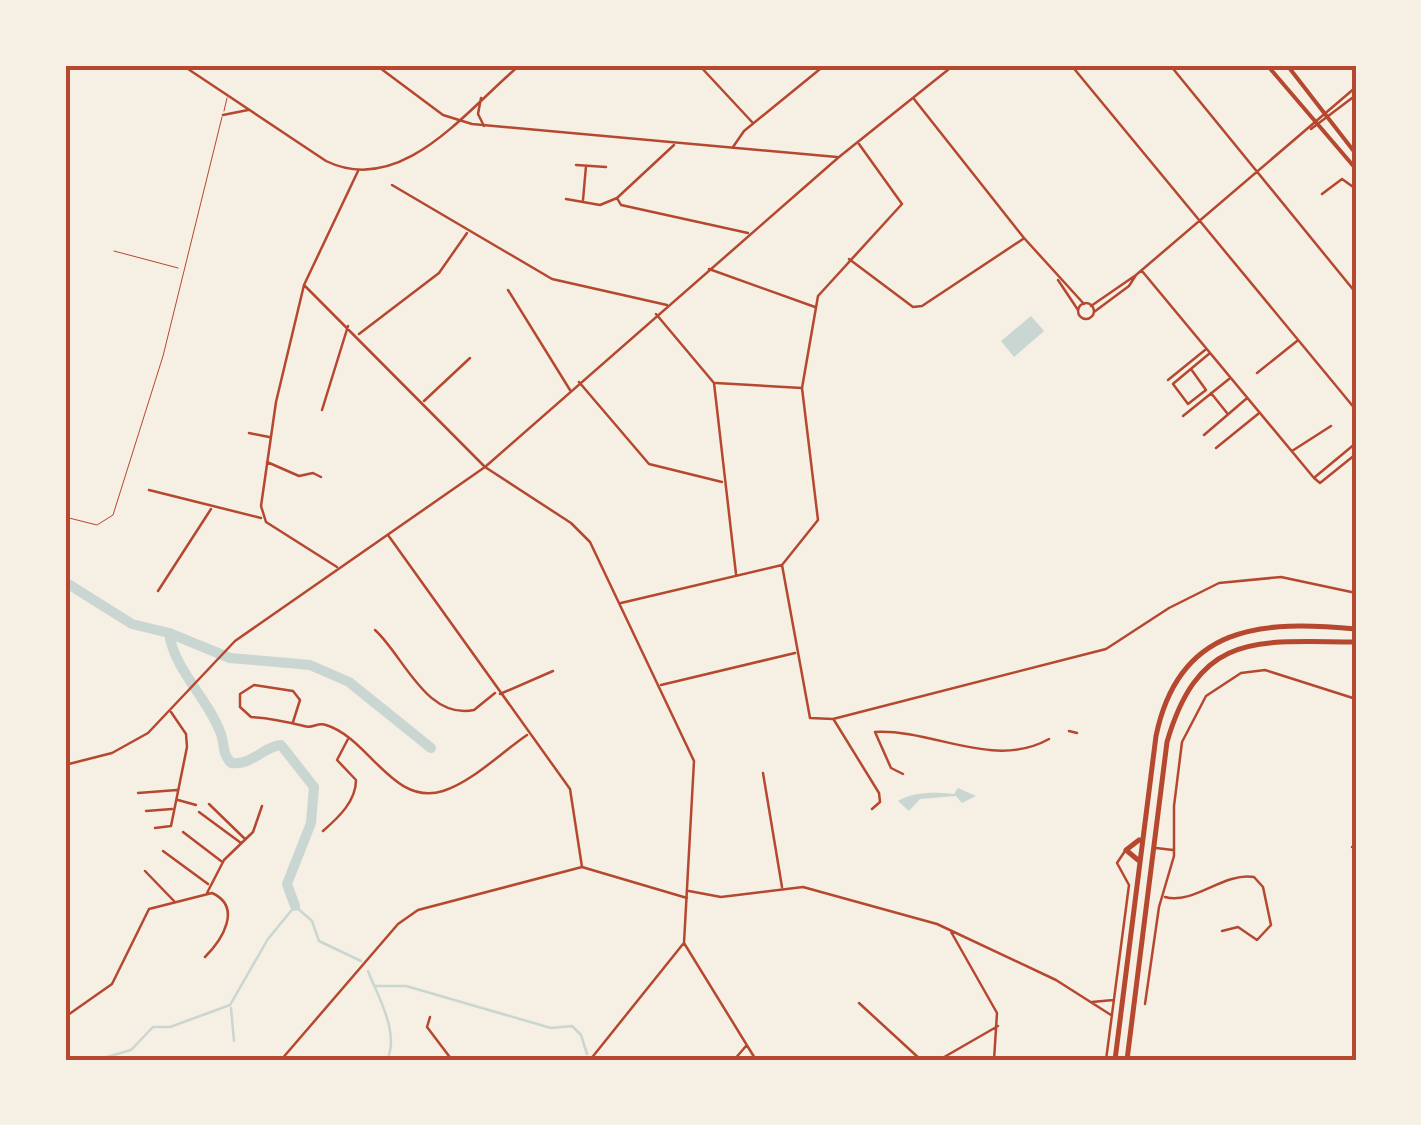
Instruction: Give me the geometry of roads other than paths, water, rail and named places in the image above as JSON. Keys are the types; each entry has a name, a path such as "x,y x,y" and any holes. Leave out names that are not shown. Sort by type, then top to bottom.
{"highway":[{"path":"1115,1060 1160,720 1176,685 1198,657 1224,640 1261,626 1284,623 1356,629"},
{"path":"1127,1060 1167,742 1182,700 1222,657 1257,641 1356,644"},
{"path":"1140,863 1126,850 1138,844 1144,826"}],"main road":[{"path":"1267,65 1356,169"},
{"path":"1287,65 1356,154"}],"street":[{"path":"182,65 326,160 358,171 400,164 520,65"},
{"path":"376,65 456,120 484,126 839,157"},
{"path":"698,65 753,123"},
{"path":"706,71 713,65"},
{"path":"732,148 753,123 825,65"},
{"path":"65,765 133,744 245,633 485,467 839,157 954,65"},
{"path":"1071,65 1356,410"},
{"path":"1170,65 1356,293"},
{"path":"1327,115 1356,87"},
{"path":"1057,278 1084,304 1092,306 1136,275 1257,172 1356,95"},
{"path":"482,96 478,114 484,126"},
{"path":"914,99 1057,278 1083,319 1129,286 1136,275"},
{"path":"223,114 250,110"},
{"path":"620,603 782,565 818,520 802,388 820,290 898,213 902,204 858,142"},
{"path":"566,199 604,204 617,198 675,144"},
{"path":"576,164 606,167"},
{"path":"583,202 586,166"},
{"path":"263,518 271,438 304,285 358,171"},
{"path":"1322,194 1342,178 1356,189"},
{"path":"392,186 552,279 668,305"},
{"path":"617,198 628,209 751,234"},
{"path":"358,334 438,274 468,232"},
{"path":"848,259 913,307 922,306 1024,238"},
{"path":"709,269 816,307"},
{"path":"1141,270 1314,478 1320,483 1356,454"},
{"path":"304,285 358,334 485,467 583,533 694,762 684,943 590,1060"},
{"path":"508,290 570,390"},
{"path":"1078,310 1084,304"},
{"path":"1092,306 1094,312"},
{"path":"656,314 714,383 736,574"},
{"path":"322,410 348,325"},
{"path":"1256,374 1298,340"},
{"path":"1191,369 1206,390 1188,404 1173,384 1208,351"},
{"path":"1168,380 1208,351"},
{"path":"423,402 470,358"},
{"path":"1184,416 1230,378"},
{"path":"579,382 649,464 724,482"},
{"path":"714,383 802,388"},
{"path":"1211,394 1228,414"},
{"path":"1204,434 1247,398"},
{"path":"1216,448 1259,413"},
{"path":"1291,451 1331,426"},
{"path":"249,433 271,438"},
{"path":"1314,478 1356,443"},
{"path":"267,462 299,476 313,473 321,478"},
{"path":"149,490 263,518 338,568"},
{"path":"158,592 212,508"},
{"path":"388,534 497,693 572,793 582,867"},
{"path":"782,565 808,716 818,721 1106,649 1169,608 1219,583 1281,576 1356,593"},
{"path":"375,630 417,684 451,709 474,710 497,693 552,672"},
{"path":"660,686 796,652"},
{"path":"1145,1004 1175,850 1174,806 1182,742 1209,692 1241,674 1265,670 1356,700"},
{"path":"293,722 300,700 288,689 251,686 240,694 240,707 251,717 309,728 326,725 348,738 397,782 425,794 450,789 527,735"},
{"path":"154,828 170,828 188,739 170,710"},
{"path":"833,718 879,793 880,802 872,810"},
{"path":"903,774 891,768 875,732 904,731 1010,753 1048,738"},
{"path":"323,830 344,810 356,789 356,780 337,760 348,738"},
{"path":"763,773 782,888"},
{"path":"138,792 178,790"},
{"path":"176,799 196,805"},
{"path":"209,804 244,842"},
{"path":"207,894 222,862 244,842 262,806"},
{"path":"146,810 174,809"},
{"path":"200,812 244,842"},
{"path":"182,832 222,862"},
{"path":"1154,848 1175,850"},
{"path":"1106,1060 1128,885 1117,864 1126,850"},
{"path":"164,852 210,884"},
{"path":"281,1060 408,915 582,867 688,898"},
{"path":"144,871 169,891 175,902"},
{"path":"1164,896 1178,898 1249,875 1264,887 1271,926 1257,940 1237,926 1222,931"},
{"path":"689,890 721,898 782,888 812,890 949,928 1111,1015"},
{"path":"65,1017 112,984 147,911 207,894 224,901 228,917 221,940 205,957"},
{"path":"949,928 995,1008 1000,1026 994,1060"},
{"path":"684,943 756,1060"},
{"path":"1091,1002 1114,999"},
{"path":"859,1002 921,1060"},
{"path":"1103,1012 1110,1026"},
{"path":"430,1017 427,1027 452,1060"},
{"path":"939,1060 1000,1026"},
{"path":"734,1060 747,1045"}],"lane":[{"path":"65,517 97,525 113,515 163,356 181,269 228,96"},
{"path":"114,252 181,269"}],"waterway":[{"path":"65,582 132,624 169,633 177,659 215,721 231,763 245,762 281,745 314,787 311,823 287,884 295,906"},
{"path":"169,633 230,658 310,665 349,682 431,748"},
{"path":"96,1060 131,1050 153,1027 170,1027 230,1005 268,939 295,906 312,921 319,941 361,961"},
{"path":"368,971 389,1027 387,1060"},
{"path":"374,986 406,986 551,1028 572,1026 581,1035 587,1054"},
{"path":"231,1008 234,1041"}]}
